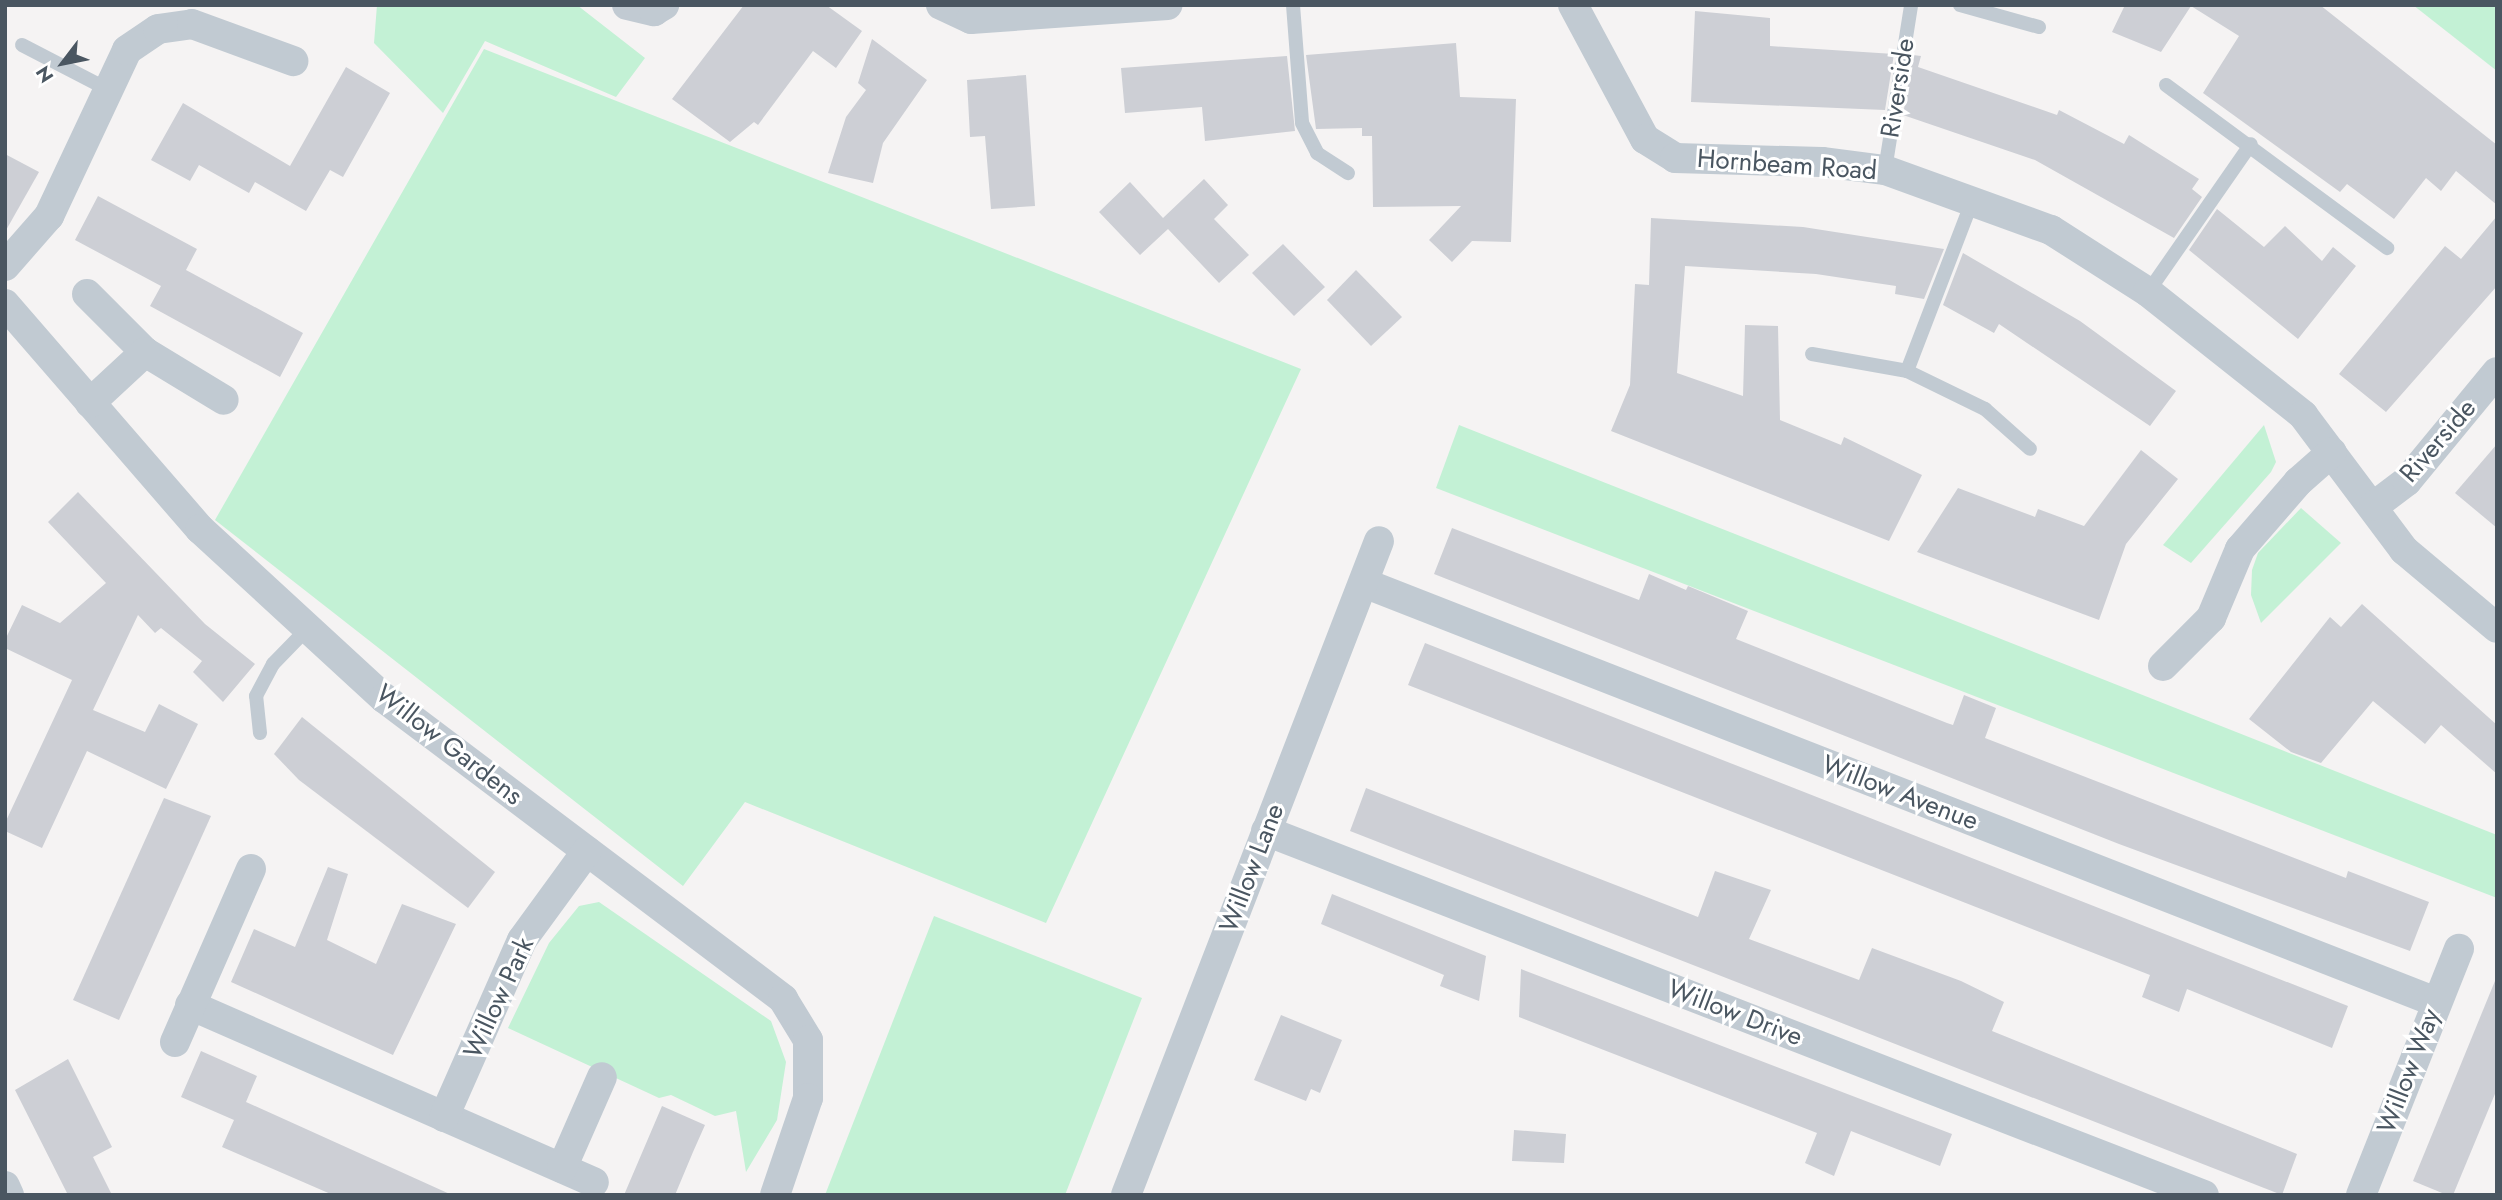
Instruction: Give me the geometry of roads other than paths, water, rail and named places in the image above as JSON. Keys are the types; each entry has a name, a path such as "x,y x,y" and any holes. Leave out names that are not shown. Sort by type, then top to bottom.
{"street":[{"path":"627,5 654,11 664,5"},
{"path":"941,5 971,19 1168,5"},
{"name":"Hornbeam Road","path":"1573,5 1645,139 1675,158 1822,162 1885,170 1973,198 2051,230 2148,292 2303,415 2374,506 2404,550 2497,628"},
{"path":"5,266 49,216 105,88 127,50 158,29 192,24 293,61"},
{"path":"87,294 145,352 224,400"},
{"name":"Willow Gardens","path":"5,304 200,529 384,698 783,999 807,1040 808,1098 775,1195"},
{"path":"90,404 145,352"},
{"name":"Riverside","path":"2374,506 2407,481 2497,372"},
{"path":"2163,666 2211,618 2240,549 2298,482 2332,452"},
{"name":"Willow Lane","path":"1126,1195 1379,541"},
{"name":"Willow Avenue","path":"1364,583 2436,1002"},
{"name":"Willow Drive","path":"1266,831 2191,1192"},
{"name":"Willow Park","path":"444,1117 522,940 587,850"},
{"path":"175,1042 251,869"},
{"name":"Willow Way","path":"2361,1195 2459,948"},
{"path":"190,1005 594,1182"},
{"path":"562,1168 602,1077"},
{"path":"5,1186 9,1195"}],"lane":[{"path":"1293,5 1302,123 1317,153 1348,173"},
{"name":"Riverside","path":"1885,170 1911,5"},
{"path":"1960,5 2039,27"},
{"path":"22,45 105,88"},
{"path":"2166,85 2251,144 2387,248"},
{"path":"2148,292 2251,144"},
{"path":"1907,371 1973,198"},
{"path":"1812,354 1907,371 1985,409 2030,449"},
{"path":"260,733 256,696 273,664 308,628"}]}
